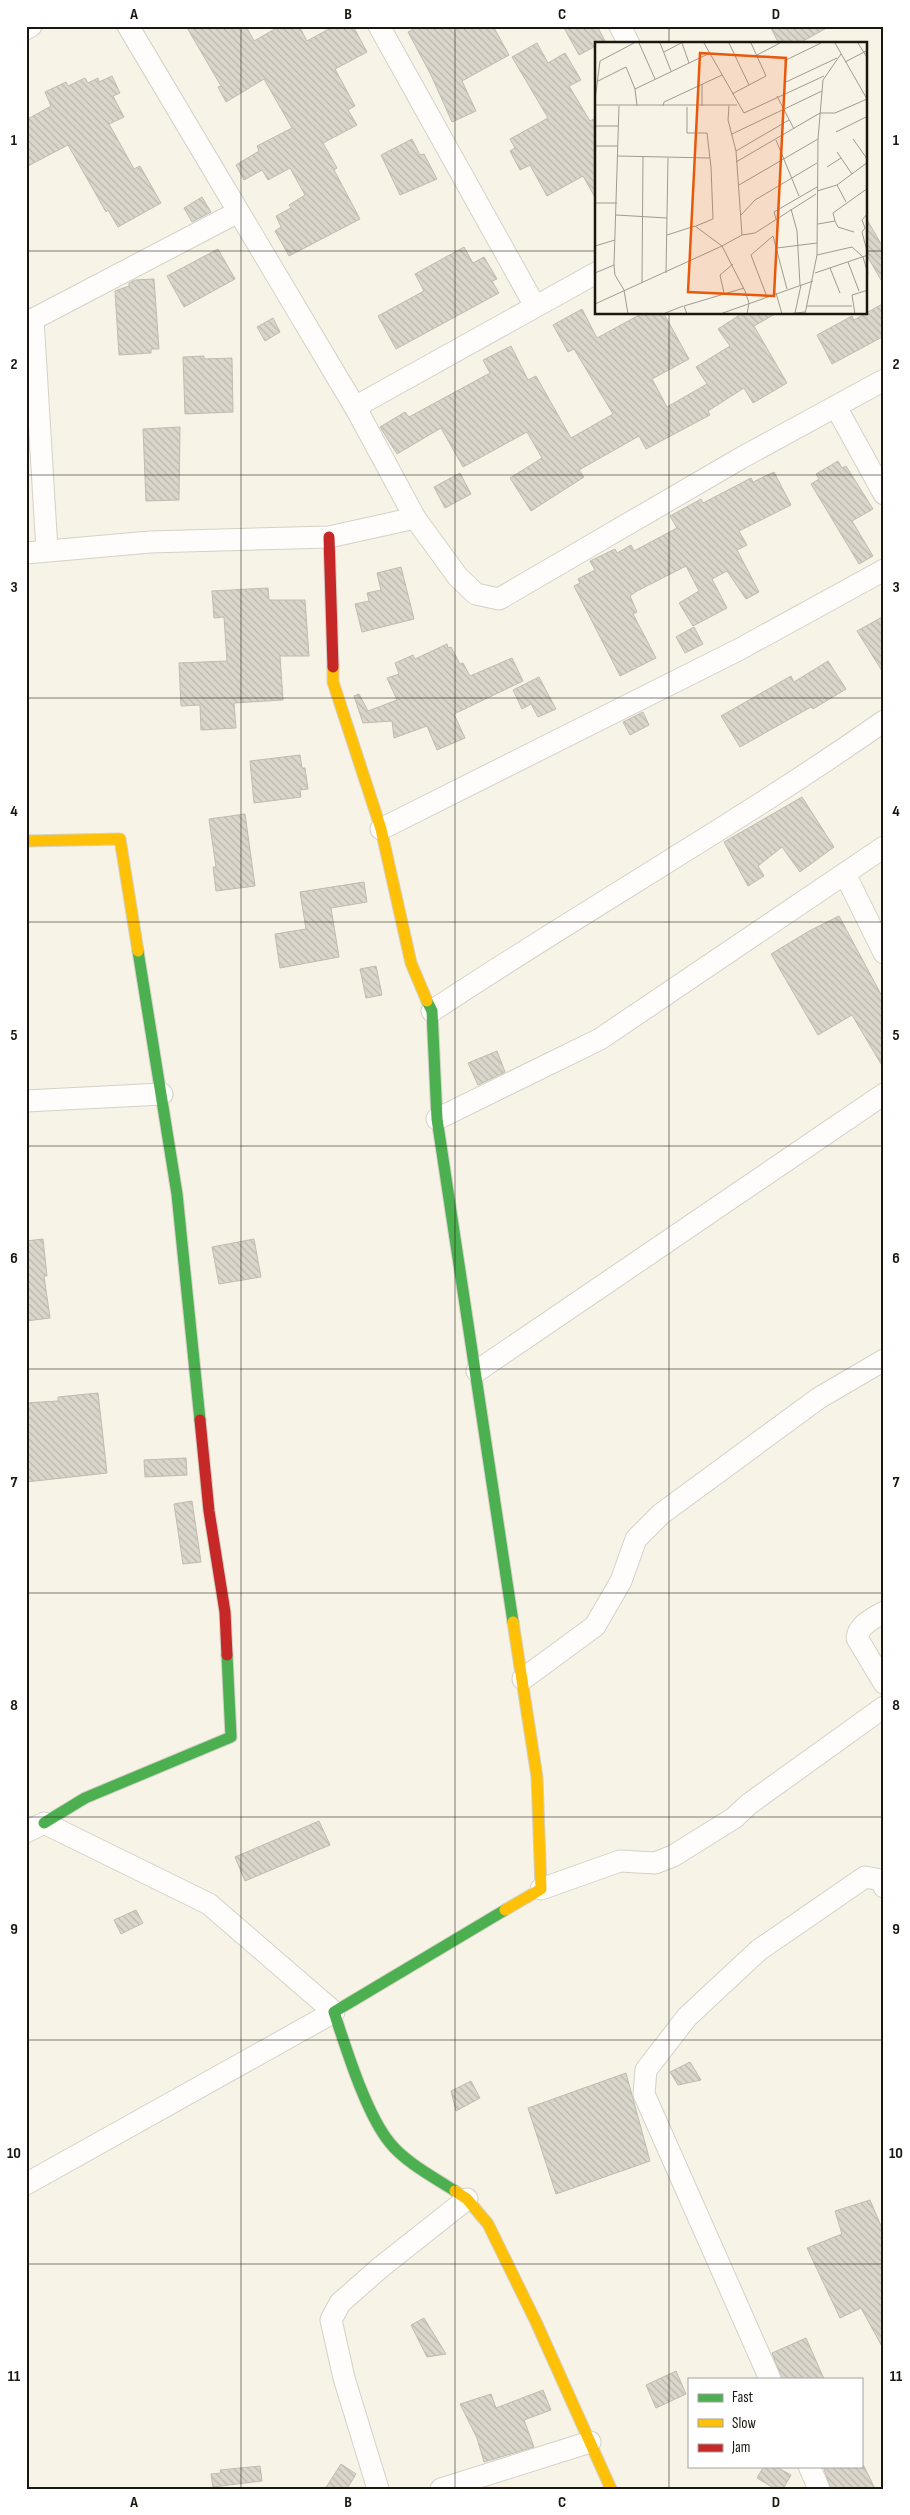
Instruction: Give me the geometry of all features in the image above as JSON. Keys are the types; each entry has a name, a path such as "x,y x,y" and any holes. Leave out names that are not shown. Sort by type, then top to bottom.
{"street":[{"path":"26,29 31,26"},
{"path":"128,26 355,407 415,518 458,577 476,594 499,599 733,463 884,380"},
{"path":"379,26 535,306"},
{"path":"620,26 628,42"},
{"path":"238,212 29,321 37,552 112,547 150,542 329,537 415,518"},
{"path":"355,407 595,274"},
{"path":"836,407 884,494"},
{"path":"329,537 333,682 381,829 412,963 432,1011 437,1119 477,1371 537,1777 541,1888"},
{"path":"381,829 740,649 884,570"},
{"path":"432,1011 504,963 812,772 884,721"},
{"path":"26,842 120,839 177,1194 209,1511 225,1612 231,1737 85,1798 35,1827"},
{"path":"437,1119 600,1039 884,846"},
{"path":"845,874 884,953"},
{"path":"26,1101 162,1094"},
{"path":"477,1371 884,1094"},
{"path":"523,1679 595,1626 621,1581 636,1539 661,1514 819,1398 884,1360"},
{"path":"884,1612 865,1624 858,1631 857,1638 884,1683"},
{"path":"26,2184 334,2012 541,1888 620,1861 655,1864 673,1856 734,1818 749,1804 884,1707"},
{"path":"35,1827 209,1904 334,2012 352,2066 374,2115 390,2143 424,2170 467,2199 488,2224 611,2489"},
{"path":"770,2378 644,2094 646,2070 687,2017 760,1950 865,1877 880,1880 884,1886"},
{"path":"378,2489 344,2378 331,2320 340,2303 381,2267 467,2199"},
{"path":"441,2489 590,2442"},
{"path":"810,2468 819,2489"}],"building":[{"path":"186,26 246,26 254,41 280,26 299,26 307,41 334,26 353,26 367,52 335,69 355,106 348,110 357,125 323,143 337,168 334,170 360,219 289,256 275,231 281,227 276,216 291,208 289,205 305,195 290,168 268,180 262,170 244,180 236,165 259,151 257,146 292,128 264,79 226,102 218,87 221,86"},
{"path":"419,26 493,26 509,55 462,81 476,111 452,122 431,75 408,32"},
{"path":"563,26 597,26 605,41 595,42 595,46 579,55"},
{"path":"770,26 830,26 802,42 778,42"},
{"path":"537,43 548,63 565,53 581,80 569,86 590,121 595,118 595,197 583,176 547,196 530,165 520,170 510,151 515,148 510,139 548,118 512,57"},
{"path":"112,76 120,93 113,96 124,117 109,124 134,169 140,166 161,203 118,227 108,210 106,212 68,145 26,167 26,120 51,106 45,92 66,82 68,86 85,78 88,83 98,78 99,82"},
{"path":"412,139 420,155 424,154 437,179 400,195 381,155"},
{"path":"202,197 211,212 192,222 184,208"},
{"path":"868,221 884,249 884,285 868,257"},
{"path":"464,247 473,263 484,257 497,279 492,281 499,293 396,349 378,316 424,291 415,274"},
{"path":"218,249 235,279 184,307 167,276"},
{"path":"154,279 159,349 151,349 151,353 119,355 115,291 129,286 129,283 135,280"},
{"path":"884,303 884,336 832,364 817,335 852,316 854,320 863,315 868,315 868,312"},
{"path":"582,309 597,338 639,315 665,315 689,359 652,379 667,407 707,384 696,367 730,346 718,329 739,315 773,315 754,326 787,383 753,403 744,388 708,411 710,415 646,449 639,436 579,470 584,477 531,511 510,478 542,458 527,432 463,467 441,428 397,454 380,427 405,412 409,417 490,373 483,360 511,346 528,380 536,376 571,438 613,414 574,349 568,352 553,325"},
{"path":"273,318 280,332 265,341 257,327"},
{"path":"204,356 204,359 232,358 233,412 185,414 183,357"},
{"path":"180,427 179,500 146,501 143,429"},
{"path":"838,461 842,468 846,466 873,509 852,521 873,556 859,564 811,484 819,479 816,474"},
{"path":"774,472 791,505 739,531 747,545 737,550 759,592 746,599 727,571 712,579 727,608 693,626 679,603 699,591 686,566 637,591 630,596 637,612 633,614 656,658 620,676 574,586 580,583 578,579 595,570 590,561 615,549 617,553 631,545 634,551 677,528 670,516 701,499 703,503 751,478 753,482"},
{"path":"460,473 471,494 445,508 434,487"},
{"path":"401,567 414,619 362,632 355,604 369,601 367,593 381,590 377,573"},
{"path":"268,588 269,600 305,600 309,656 280,656 283,700 234,703 236,728 201,730 200,705 181,706 179,663 227,661 224,617 214,618 212,591"},
{"path":"884,616 884,674 857,631"},
{"path":"694,627 703,644 685,653 676,637"},
{"path":"447,644 448,648 451,647 460,664 463,663 470,676 512,658 523,681 454,714 465,738 437,750 427,726 394,738 392,721 363,723 354,696 359,694 368,711 397,700 387,678 399,674 395,663 413,655 415,659"},
{"path":"828,661 846,689 813,709 811,707 740,747 721,716 791,676 794,682"},
{"path":"539,677 556,709 538,717 531,704 522,709 513,690"},
{"path":"643,712 649,725 630,735 623,722"},
{"path":"300,755 302,768 305,768 308,789 300,790 301,797 254,803 250,761"},
{"path":"802,797 834,847 800,872 782,847 758,866 764,876 748,886 724,842"},
{"path":"245,814 255,886 216,891 213,867 216,867 209,819"},
{"path":"364,882 367,902 331,908 339,957 280,968 275,934 306,929 300,892"},
{"path":"839,916 884,1000 884,1069 852,1015 818,1035 771,954 809,931"},
{"path":"376,966 382,995 366,998 360,969"},
{"path":"497,1051 505,1072 478,1085 468,1063"},
{"path":"43,1239 47,1276 44,1276 50,1318 26,1321 26,1241"},
{"path":"254,1239 261,1277 219,1284 212,1247"},
{"path":"98,1393 107,1473 26,1482 26,1403 58,1401 58,1397"},
{"path":"186,1458 187,1475 145,1477 144,1460"},
{"path":"192,1501 201,1562 183,1564 174,1504"},
{"path":"319,1821 330,1845 245,1881 235,1857"},
{"path":"136,1910 143,1923 121,1934 114,1920"},
{"path":"690,2062 701,2080 678,2085 670,2072"},
{"path":"626,2073 650,2161 556,2194 528,2108"},
{"path":"471,2081 480,2098 456,2111 451,2091"},
{"path":"870,2200 884,2233 884,2350 861,2308 840,2318 807,2248 842,2234 835,2211"},
{"path":"424,2318 446,2354 427,2357 411,2325"},
{"path":"806,2338 824,2378 782,2378 772,2353"},
{"path":"676,2371 686,2394 656,2408 646,2385"},
{"path":"543,2390 551,2410 524,2420 534,2447 484,2462 477,2438 460,2404 491,2394 496,2408"},
{"path":"341,2464 356,2474 347,2489 325,2489"},
{"path":"260,2466 262,2481 213,2487 211,2474 221,2473 220,2470"},
{"path":"864,2466 875,2489 831,2489 824,2468 862,2468"},
{"path":"763,2468 779,2468 791,2475 783,2489 775,2489 757,2478"}],"traffic: fast":[{"path":"138,951 177,1194 200,1420"},
{"path":"427,1001 432,1011 437,1119 513,1622"},
{"path":"44,1823 85,1798 231,1737 227,1655"},
{"path":"455,2191 404,2157 381,2131 365,2098 334,2012 505,1910"}],"traffic: slow":[{"path":"333,667 333,682 381,829 411,963 427,1001"},
{"path":"26,841 120,839 138,951"},
{"path":"505,1910 541,1889 537,1777 513,1622"},
{"path":"455,2191 467,2199 488,2224 536,2322 611,2489"}],"traffic: jam":[{"path":"329,537 333,667"},
{"path":"200,1420 209,1511 225,1612 227,1655"}]}
